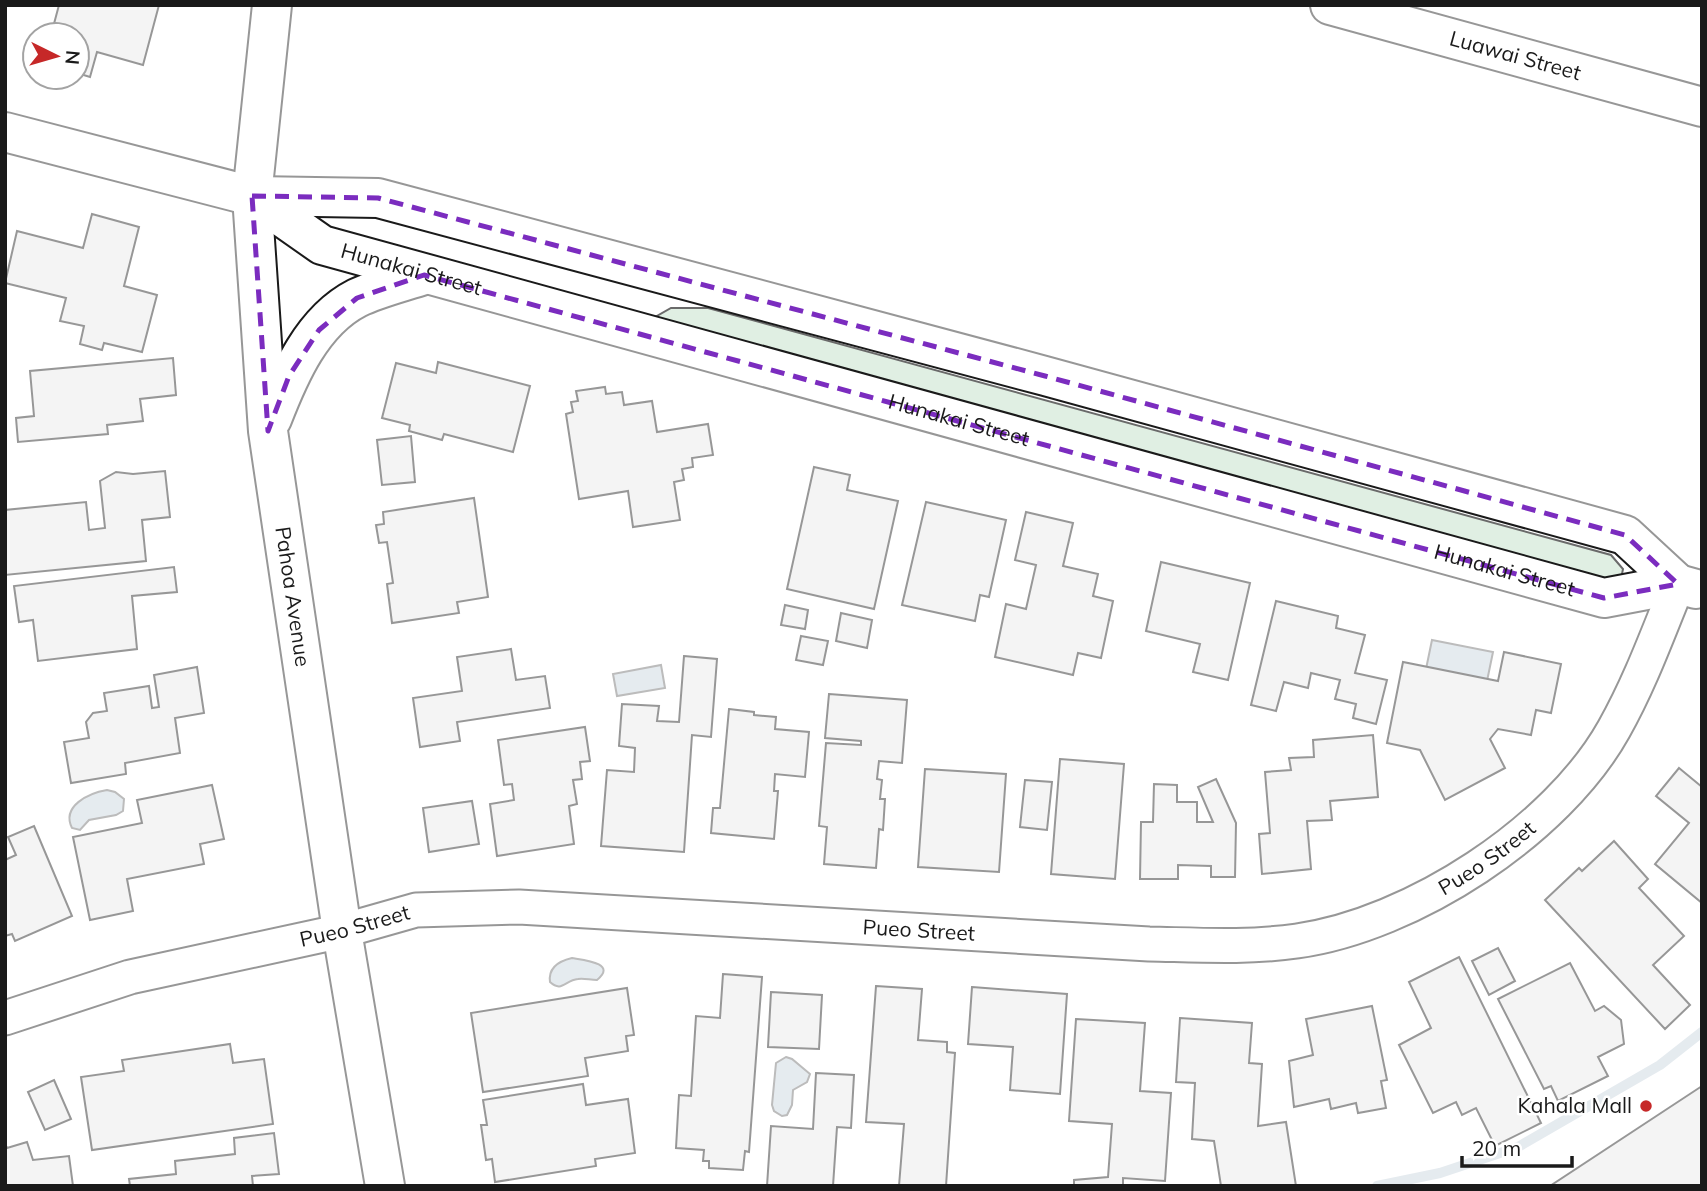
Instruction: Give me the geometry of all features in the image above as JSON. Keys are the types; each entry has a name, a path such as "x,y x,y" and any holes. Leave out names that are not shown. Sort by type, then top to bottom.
{"street":[{"name":"Pahoa Avenue","path":"272,5 252,196 268,431 342,931 386,1186"},
{"name":"Luawai Street","path":"1330,5 1419,17 1702,107"},
{"name":"Hunakai Street","path":"5,132 252,196 378,198 1018,369 1625,535 1690,588"},
{"name":"Hunakai Street","path":"252,196 322,245 1604,598 1690,588"},
{"path":"268,431 289,376 319,330 357,298 424,275"},
{"name":"Pueo Street","path":"5,1018 130,977 342,931 416,910 519,907 1149,944 1249,946 1299,941 1345,931 1442,890 1494,855 1549,811 1581,776 1613,731 1645,667 1690,588"}],"highlighted area":[{"path":"252,196 378,198 1045,376 1625,535 1678,584 1604,598 424,275 357,298 319,330 289,376 268,431"}],"green space":[{"path":"671,308 708,308 1611,555 1623,569 1621,579 1604,582 650,320"}],"shaded area":[{"path":"1432,640 1493,652 1487,681 1426,669"},
{"path":"661,665 665,688 617,696 613,674"},
{"path":"107,790 124,799 123,811 89,820 80,830 72,828 70,813 73,807 92,794"},
{"path":"572,958 597,963 604,970 597,980 578,979 561,986 550,982 555,966"},
{"path":"786,1057 810,1074 807,1082 793,1090 792,1105 787,1115 782,1116 774,1111 772,1105 776,1063"}],"building":[{"path":"59,5 159,5 143,65 97,52 91,73 91,21 55,21"},
{"path":"92,214 139,227 124,286 157,295 142,352 104,343 102,350 80,344 84,326 60,321 66,298 5,283 17,231 83,248"},
{"path":"173,358 176,395 140,399 143,421 107,425 108,434 18,442 16,418 34,416 30,371"},
{"path":"438,362 530,386 513,452 444,434 442,440 409,431 410,425 382,418 396,363 436,373"},
{"path":"605,387 606,394 622,392 624,405 652,401 657,432 708,424 713,455 692,458 693,467 682,469 684,480 674,482 680,520 633,527 628,491 579,499 566,414 573,412 571,402 578,401 576,391"},
{"path":"411,436 415,482 382,485 377,440"},
{"path":"814,467 850,475 847,490 898,501 874,609 787,589"},
{"path":"165,471 170,517 142,520 146,561 5,575 5,510 86,502 89,530 105,528 100,481 116,472 133,474"},
{"path":"474,498 488,597 457,602 459,613 392,623 387,584 393,583 387,542 379,543 376,525 384,524 383,512"},
{"path":"926,502 1006,520 989,597 980,595 975,621 902,605"},
{"path":"1026,512 1073,523 1063,566 1098,574 1093,596 1113,601 1101,658 1078,653 1073,675 995,657 1006,604 1026,609 1036,565 1015,560"},
{"path":"1161,562 1250,583 1228,680 1193,672 1200,644 1146,631"},
{"path":"174,567 177,592 132,596 137,649 38,661 33,620 19,622 14,586"},
{"path":"1276,601 1338,616 1336,628 1365,635 1355,673 1387,680 1376,724 1353,718 1356,704 1335,699 1340,680 1311,673 1308,688 1284,682 1276,711 1251,705"},
{"path":"785,605 808,610 805,629 781,625"},
{"path":"841,613 872,620 867,648 836,641"},
{"path":"801,636 828,641 823,665 796,660"},
{"path":"511,649 516,680 545,676 550,708 457,722 460,741 420,747 413,698 462,691 457,657"},
{"path":"1504,652 1561,664 1551,713 1536,710 1531,735 1498,729 1490,739 1505,768 1445,800 1420,750 1387,743 1403,662 1498,681"},
{"path":"684,656 717,659 711,737 692,735 684,852 601,846 607,770 634,772 635,748 619,746 622,704 659,706 657,721 679,722"},
{"path":"197,667 204,713 175,718 180,753 125,763 126,774 71,783 64,742 89,738 86,722 93,713 107,711 104,693 149,686 152,708 159,707 154,675"},
{"path":"829,694 907,700 902,763 879,761 877,779 882,780 880,799 885,799 876,868 824,864 827,827 819,826 826,743 861,745 861,741 825,738"},
{"path":"729,709 776,717 775,729 809,732 805,777 775,774 774,791 778,791 774,839 711,833 713,808 720,808"},
{"path":"585,727 590,761 580,762 582,779 573,780 577,804 569,806 574,844 497,856 490,804 514,800 512,784 504,785 498,740"},
{"path":"1373,735 1378,797 1330,801 1332,820 1307,821 1311,869 1262,874 1259,834 1270,833 1265,772 1291,770 1289,758 1314,757 1313,740"},
{"path":"1060,759 1124,764 1115,879 1051,874"},
{"path":"1679,768 1702,787 1702,903 1655,864 1689,823 1656,796"},
{"path":"925,769 1006,774 999,872 918,867"},
{"path":"1216,779 1236,823 1235,877 1211,877 1211,866 1178,865 1178,879 1140,879 1141,822 1153,822 1154,784 1177,785 1177,802 1197,802 1197,822 1213,822 1198,787"},
{"path":"1025,780 1052,782 1047,830 1020,827"},
{"path":"212,785 224,839 200,844 204,864 127,879 133,911 90,920 73,837 142,823 137,800"},
{"path":"472,801 479,844 429,852 423,808"},
{"path":"34,826 72,916 15,941 12,934 5,936 5,860 16,855 8,837"},
{"path":"1614,841 1648,879 1639,888 1684,936 1653,965 1690,1005 1665,1029 1545,900 1579,868 1582,871"},
{"path":"1498,948 1515,981 1489,995 1472,961"},
{"path":"1459,957 1541,1123 1495,1146 1476,1108 1462,1115 1456,1102 1433,1113 1399,1045 1431,1028 1409,982"},
{"path":"1570,963 1595,1011 1604,1006 1621,1020 1624,1044 1598,1057 1608,1076 1558,1101 1551,1086 1544,1089 1498,999"},
{"path":"723,974 762,977 749,1152 745,1151 743,1170 709,1168 709,1161 703,1161 704,1150 676,1148 679,1095 691,1096 696,1016 720,1018"},
{"path":"876,986 922,989 918,1040 947,1042 947,1052 955,1053 946,1186 899,1186 904,1124 866,1122"},
{"path":"972,987 1067,994 1060,1094 1010,1090 1013,1047 968,1044"},
{"path":"627,988 634,1035 626,1036 628,1051 585,1058 588,1076 483,1092 471,1013"},
{"path":"771,992 822,995 819,1049 768,1047"},
{"path":"1372,1006 1387,1080 1381,1081 1386,1108 1358,1113 1356,1103 1331,1109 1329,1099 1294,1107 1289,1061 1313,1055 1306,1019"},
{"path":"1180,1018 1252,1023 1249,1063 1262,1064 1258,1126 1286,1122 1296,1186 1221,1186 1214,1141 1192,1139 1195,1083 1176,1082"},
{"path":"1076,1019 1145,1023 1140,1091 1171,1093 1165,1181 1123,1178 1123,1186 1074,1186 1074,1180 1108,1177 1112,1124 1069,1121"},
{"path":"230,1044 233,1063 264,1059 273,1124 92,1150 81,1077 124,1071 122,1060"},
{"path":"816,1073 854,1075 851,1128 837,1127 833,1186 767,1186 771,1126 813,1129"},
{"path":"54,1080 71,1119 45,1130 28,1092"},
{"path":"583,1084 586,1105 628,1099 635,1153 595,1159 596,1166 495,1182 492,1159 486,1160 481,1125 487,1125 483,1100"},
{"path":"1702,1086 1702,1186 1550,1186"},
{"path":"274,1133 279,1174 252,1176 253,1186 130,1186 129,1179 176,1174 175,1161 235,1154 234,1138"},
{"path":"27,1142 33,1160 69,1156 73,1186 5,1186 5,1144 7,1148"}],"waterway":[{"path":"1377,1186 1440,1173 1518,1147 1660,1065 1702,1032"}],"place":[{"name":"Kahala Mall","path":"1646,1106"}]}
